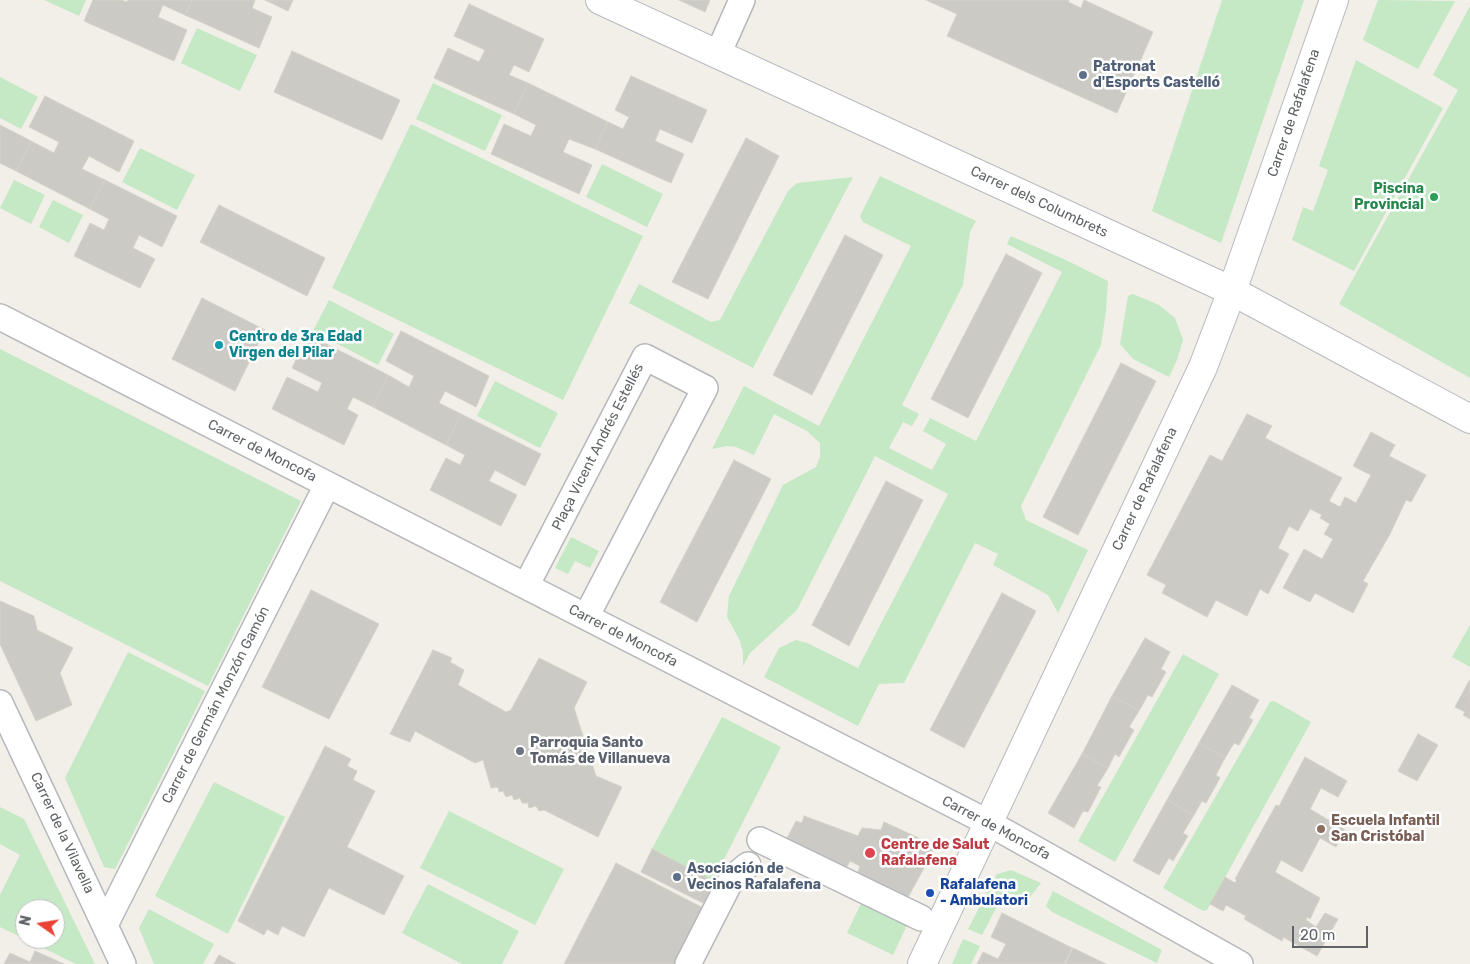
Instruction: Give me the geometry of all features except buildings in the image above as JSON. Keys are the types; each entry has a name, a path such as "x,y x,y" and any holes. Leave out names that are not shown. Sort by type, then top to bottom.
{"street":[{"name":"Carrer dels Columbrets","path":"600,0 1232,291 1470,419"},
{"path":"718,54 742,0"},
{"name":"Carrer de Rafalafena","path":"922,964 1203,367 1232,291 1334,0"},
{"name":"Carrer de Moncofa","path":"0,317 988,822 1240,964"},
{"name":"Plaça Vicent Andrés Estellés","path":"526,586 645,357 652,360 705,388 586,617"},
{"name":"Carrer de Germán Monzón Gamón","path":"105,926 327,485"},
{"name":"Carrer de la Vilavella","path":"0,703 123,964"},
{"path":"760,840 921,918"},
{"path":"688,964 732,878 748,865"}],"green space":[{"path":"44,0 86,0 79,16"},
{"path":"1222,0 1304,0 1221,243 1152,211"},
{"path":"1378,0 1455,1 1418,69 1363,40"},
{"name":"Piscina Provincial","path":"1470,6 1470,378 1339,304 1458,90 1433,75"},
{"path":"197,28 257,55 240,91 181,63"},
{"path":"1356,60 1443,108 1354,271 1292,240 1303,207 1313,211 1328,170 1319,166"},
{"path":"0,77 38,97 21,129 0,118"},
{"path":"433,83 502,115 485,151 416,119"},
{"path":"411,124 643,236 563,400 332,288"},
{"path":"140,148 195,175 177,210 122,182"},
{"path":"602,164 663,194 647,227 586,197"},
{"path":"880,176 976,221 970,232 963,285 902,405 919,414 912,426 903,422 889,448 932,470 946,444 923,431 930,418 976,441 1062,272 1007,244 1011,236 1108,281 1101,345 1021,506 1026,520 1088,550 1058,613 1048,595 993,565 998,554 975,543 904,683 879,684 858,726 764,677 779,648 796,640 807,643 858,668 948,494 875,456 797,610 750,653 743,666 743,652 739,639 727,617 729,596 783,485 816,467 820,457 820,443 807,431 774,414 754,455 736,447 727,446 712,449 744,386 819,426 911,246 863,222 860,216"},
{"path":"853,177 753,368 629,303 639,284 711,322 720,320 788,191 797,183"},
{"path":"14,180 45,195 31,224 0,208"},
{"path":"53,200 83,215 69,243 39,227"},
{"path":"1133,294 1159,305 1175,318 1183,340 1169,377 1133,359 1120,344 1128,296"},
{"path":"329,300 394,334 378,365 313,331"},
{"path":"0,349 301,501 208,686 0,581"},
{"path":"495,381 558,413 540,448 477,416"},
{"path":"571,537 599,551 590,568 575,561 568,574 555,568"},
{"path":"1470,625 1470,667 1452,657"},
{"path":"128,652 205,691 115,869 104,867 65,778"},
{"path":"1183,654 1219,674 1115,862 1078,841"},
{"path":"1274,701 1311,722 1207,910 1203,911 1163,888 1270,702"},
{"path":"722,717 781,747 713,881 652,849"},
{"path":"214,782 285,817 228,934 155,896"},
{"path":"0,807 24,819 63,899 15,899 15,934 0,927 0,895 20,855 0,844"},
{"path":"449,811 564,869 535,925 420,868"},
{"path":"1011,870 1041,883 1027,901 1005,891 982,935 968,929 997,874"},
{"path":"428,884 519,931 502,964 462,964 402,933"},
{"path":"1053,891 1162,950 1157,963 1052,912 1046,906"},
{"path":"863,899 909,921 893,955 847,933"},
{"path":"65,903 95,964 76,964 45,949 65,949"},
{"path":"149,909 214,944 203,964 154,964 139,928"},
{"path":"963,939 980,946 971,964 952,964"}],"place":[{"name":"Patronat d'Esports Castelló","path":"1083,75"},
{"name":"Piscina Provincial","path":"1434,197"},
{"name":"Centro de 3ra Edad Virgen del Pilar","path":"219,345"},
{"name":"Parroquia Santo Tomás de Villanueva","path":"520,751"},
{"name":"Escuela Infantil San Cristóbal","path":"1321,829"},
{"name":"Centre de Salut Rafalafena","path":"870,853"},
{"name":"Asociación de Vecinos Rafalafena","path":"677,877"},
{"name":"Rafalafena - Ambulatori","path":"930,893"}]}
